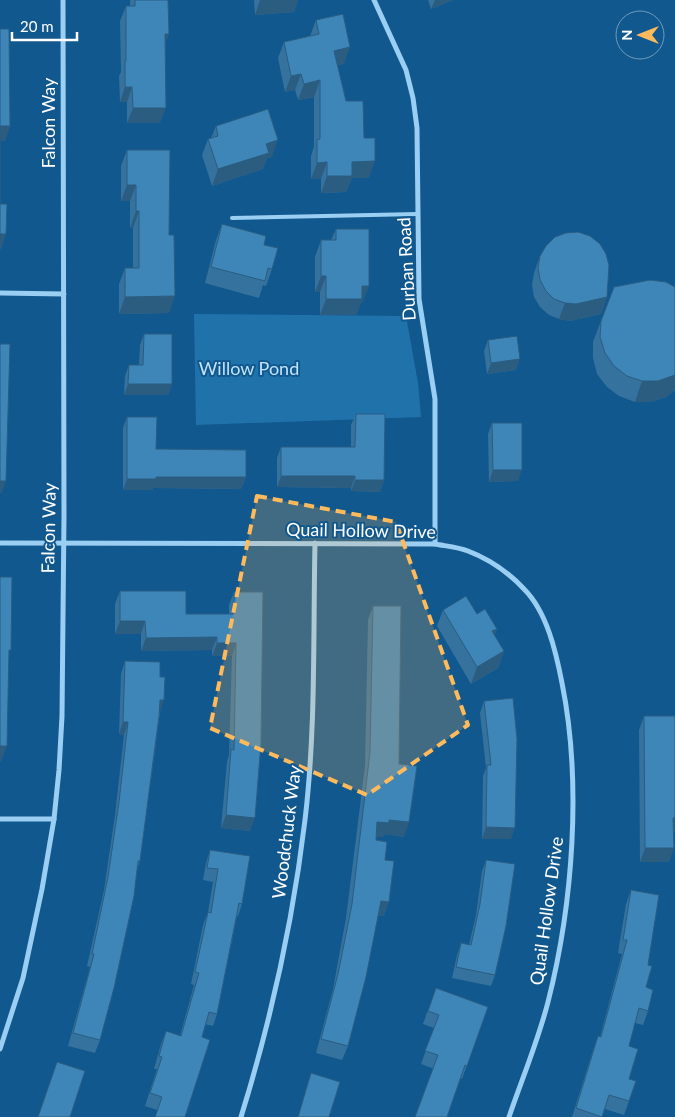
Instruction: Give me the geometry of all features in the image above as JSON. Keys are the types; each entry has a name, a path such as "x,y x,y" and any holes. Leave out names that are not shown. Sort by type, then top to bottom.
{"street":[{"name":"Falcon Way","path":"0,1049 23,978 42,889 54,819 59,770 62,716 63,544 63,0"},
{"name":"Durban Road","path":"374,0 406,70 413,98 417,128 419,299 435,399 434,544"},
{"path":"0,294 64,294"},
{"name":"Quail Hollow Drive","path":"0,543 434,544 468,551 498,567 525,590 545,621 557,657 572,756 572,818 569,880 548,1002 509,1117"},
{"name":"Woodchuck Way","path":"241,1117 261,1052 279,974 294,896 305,820 314,672 314,544"},
{"path":"0,819 54,819"}],"lane":[{"path":"232,218 418,214"}],"highlighted area":[{"path":"257,496 396,522 468,725 367,795 210,728"}],"green space":[{"name":"Willow Pond","path":"194,314 406,316 418,383 421,417 196,425"}],"building":[{"path":"135,0 168,0 169,34 165,34 166,108 133,108 132,87 125,87 126,6 135,6"},
{"path":"343,14 350,47 334,51 346,101 363,101 364,138 375,138 375,161 352,162 352,176 327,176 327,162 317,163 317,140 320,139 320,80 304,84 301,74 291,76 284,42 319,34 316,20"},
{"path":"0,29 9,29 10,126 0,126"},
{"path":"268,109 278,140 266,144 269,153 218,169 208,139 218,136 216,126"},
{"path":"127,150 170,150 169,235 174,235 175,296 125,297 125,268 139,268 139,211 136,211 136,185 127,185"},
{"path":"0,204 7,204 6,234 0,234"},
{"path":"222,224 266,236 264,245 278,248 272,269 268,268 265,281 211,267"},
{"path":"336,229 369,229 369,286 362,286 362,299 326,299 326,276 321,276 321,240 336,240"},
{"path":"578,232 590,236 600,244 606,254 609,265 607,297 576,304 565,303 554,299 546,291 540,280 538,268 540,256 555,237 566,233"},
{"path":"650,280 666,282 675,287 675,375 658,381 642,381 627,376 614,366 605,353 600,337 601,321 614,287"},
{"path":"144,334 172,334 172,384 128,384 129,365 143,365"},
{"path":"517,336 520,359 491,363 488,340"},
{"path":"0,344 10,344 6,481 0,481"},
{"path":"356,414 385,414 384,480 355,480 355,476 281,476 281,447 355,447"},
{"path":"127,417 157,417 156,449 246,450 246,477 156,477 156,479 127,479"},
{"path":"492,423 522,423 522,470 493,470"},
{"path":"0,577 12,577 7,746 0,746"},
{"path":"120,591 186,591 186,614 234,614 234,592 263,592 261,743 255,818 226,815 231,749 234,750 236,643 217,643 217,637 146,638 145,621 120,621"},
{"path":"466,596 477,614 485,609 497,629 492,631 504,651 477,667 443,610"},
{"path":"373,606 401,606 399,764 417,766 409,822 389,820 389,823 377,822 376,840 387,842 385,860 394,861 389,902 381,901 366,977 348,1046 321,1039 338,974 352,904 370,752"},
{"path":"125,661 160,662 160,677 165,677 164,700 160,700 134,896 114,988 100,1040 73,1033 94,954 92,954 108,877 119,802 128,722 123,722"},
{"path":"513,698 517,739 515,828 486,827 487,765 491,765 484,701"},
{"path":"644,716 675,716 674,848 645,848"},
{"path":"210,850 250,856 242,904 239,903 217,1014 209,1012 202,1037 210,1040 185,1117 155,1117 162,1097 150,1093 162,1057 159,1056 166,1031 181,1036 199,973 195,972 208,912 211,913 218,869 207,868"},
{"path":"486,860 515,864 506,926 495,975 456,967 461,943 471,945 480,904"},
{"path":"631,890 659,895 648,965 652,966 646,987 653,990 648,1011 639,1008 629,1046 638,1049 629,1079 636,1081 629,1101 609,1095 602,1117 576,1108 598,1036 601,1037 627,940 623,940"},
{"path":"436,988 488,1007 447,1117 415,1117 438,1055 425,1051 439,1015 428,1011"},
{"path":"57,1062 85,1071 70,1117 38,1117"},
{"path":"311,1073 340,1082 329,1117 298,1117"}]}
